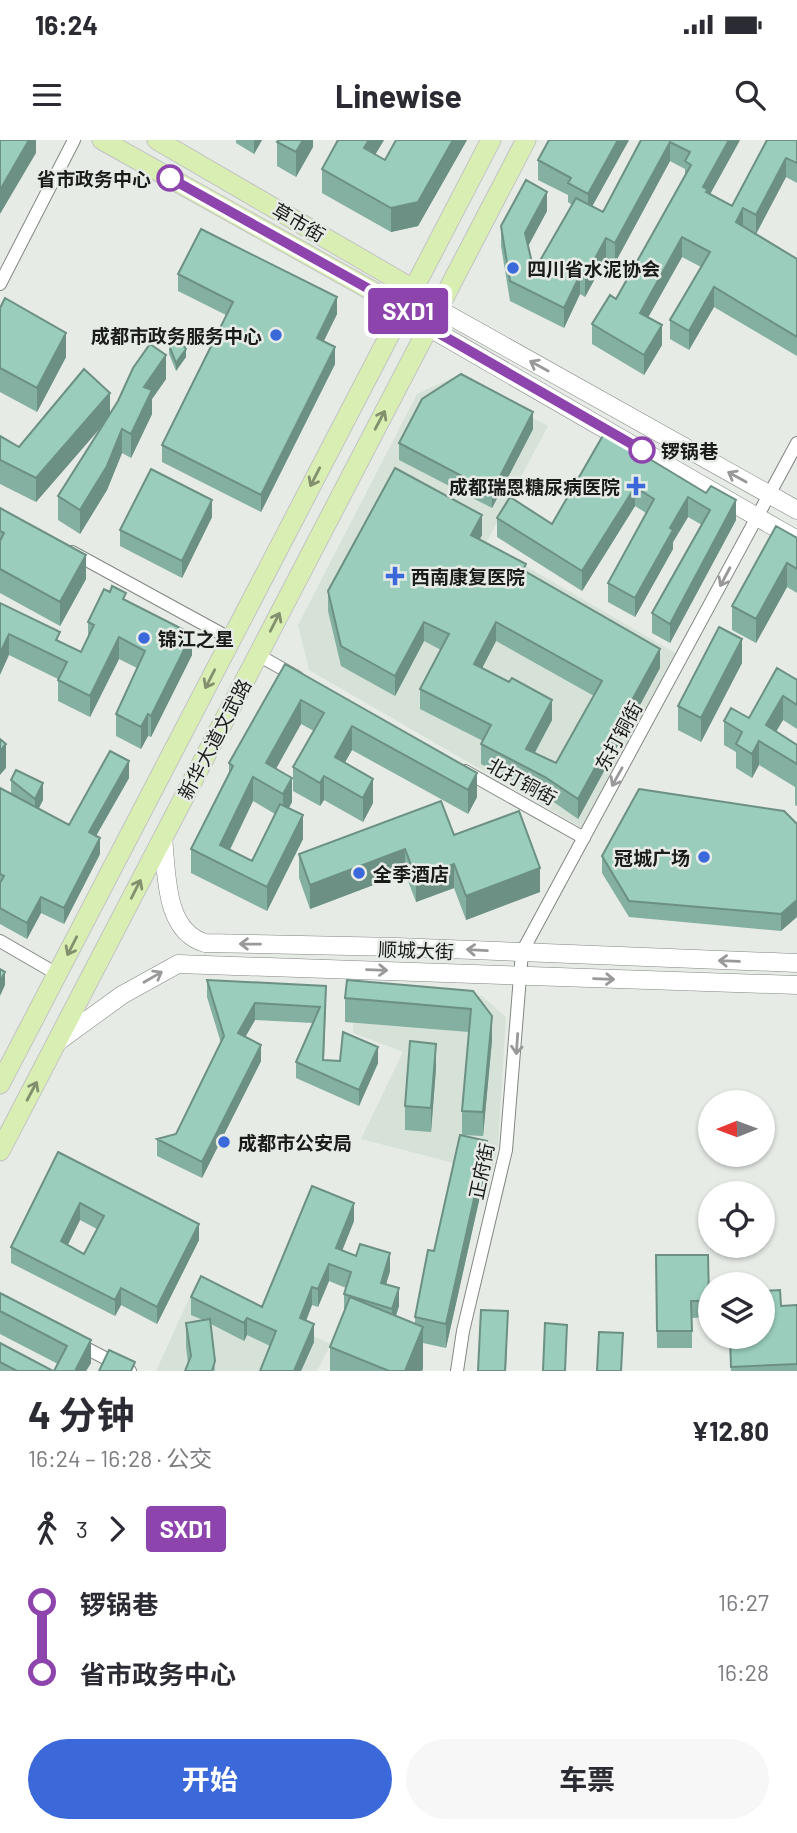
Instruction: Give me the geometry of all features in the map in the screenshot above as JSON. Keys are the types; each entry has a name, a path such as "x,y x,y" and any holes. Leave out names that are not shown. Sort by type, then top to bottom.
{"main road":[{"name":"草市街","path":"102,140 403,308 428,327"},
{"name":"草市街","path":"157,140 413,289 438,309"},
{"name":"新华大道文武路","path":"0,1084 491,140"},
{"name":"新华大道文武路","path":"0,1151 526,140"},
{"path":"438,309 797,510"},
{"path":"428,327 797,540"},
{"name":"顺城大街","path":"163,838 173,911 180,926 195,940 205,943 797,963"},
{"name":"顺城大街","path":"56,1043 121,995 178,964 797,985"}],"street":[{"path":"0,284 74,140"},
{"name":"东打铜街","path":"522,976 522,953 797,443"},
{"path":"61,546 231,639"},
{"path":"258,655 305,682"},
{"name":"北打铜街","path":"457,767 584,838"},
{"path":"0,941 57,974"},
{"name":"正府街","path":"457,1371 463,1331 506,1150 522,976"},
{"path":"71,1340 130,1371"}],"shaded area":[{"path":"454,377 548,426 486,543 677,654 582,828 309,670 298,625 417,394"},
{"path":"353,992 482,996 506,1017 498,1145 492,1173 361,1139 403,1052 353,1033"},
{"path":"196,1283 331,1344 317,1371 156,1371"}],"building":[{"path":"0,140 29,140 0,190"},
{"path":"303,140 296,152 277,142"},
{"path":"338,140 369,140 364,148 385,160 396,140 453,140 418,202 391,208 322,169"},
{"path":"549,140 618,140 588,194 568,183 571,178 538,160"},
{"path":"641,140 729,140 703,187 708,190 706,192 732,206 767,140 797,140 797,163 786,158 756,215 743,208 736,222 797,259 797,337 714,287 689,331 670,320 710,252 682,237 640,313 662,325 644,355 592,324 610,295 616,299 691,165 685,161 690,152 670,142 615,243 606,238 585,277 580,275 564,308 510,281 501,226 526,180 547,192 525,233 534,271 576,198 603,212"},
{"path":"201,229 337,297 317,338 335,347 261,495 162,445 233,302 178,274"},
{"path":"5,298 66,333 37,388 0,368 0,308"},
{"path":"175,334 186,349 176,363 169,345"},
{"path":"150,344 166,355 144,387 152,390 131,434 122,429 107,466 80,510 58,496 118,401 133,368"},
{"path":"84,369 110,393 36,478 0,460 0,436 19,447"},
{"path":"461,374 533,412 492,492 399,443 422,399"},
{"path":"605,432 706,493 711,486 736,500 670,624 652,613 710,510 688,497 635,598 608,583 654,499 635,487 582,571 497,518 510,497 552,524"},
{"path":"395,468 482,515 471,535 526,564 523,570 660,649 578,799 545,777 481,744 491,725 420,689 449,634 424,622 395,676 341,646 328,591","holes":["496,622 602,681 556,763 526,749 552,700 512,678 509,682 474,664"]},
{"path":"151,469 212,500 182,561 120,530"},
{"path":"0,508 86,555 60,602 0,569 0,541 4,533 0,531"},
{"path":"776,526 797,538 797,569 787,563 756,619 732,606"},
{"path":"112,586 126,593 123,599 192,634 151,716 148,714 141,727 116,714 145,651 119,637 90,696 58,680 67,662 9,634 0,653 0,603 60,632 56,640 81,652 94,625 88,622 104,589 110,592"},
{"path":"719,627 742,639 701,718 678,706"},
{"path":"285,664 477,773 468,790 352,726 335,757 373,779 363,798 324,776 320,783 293,767 324,713 301,700 266,763 292,778 283,794 253,777 220,845 252,861 280,804 303,815 267,887 191,849 233,766 229,763"},
{"path":"777,668 797,680 797,705 783,696 766,725 797,745 797,764 759,741 752,754 736,744 742,732 724,721 731,708 749,718"},
{"path":"0,739 6,744 0,751"},
{"path":"110,751 129,761 89,832 100,838 64,908 41,897 27,923 0,908 0,883 4,876 0,874 0,788 69,825"},
{"path":"16,770 43,783 35,799 11,780"},
{"name":"冠城广场","path":"639,789 784,811 797,824 797,900 781,914 629,901 602,856"},
{"path":"441,801 454,835 519,811 540,868 466,896 454,864 416,878 405,849 310,885 299,854"},
{"path":"0,969 5,972 0,982"},
{"path":"207,980 326,986 323,1060 340,1061 343,1032 378,1047 359,1090 296,1062 320,1007 255,1003 238,1033 261,1045 202,1162 157,1139 176,1134 224,1036"},
{"path":"347,980 473,991 492,1016 483,1112 462,1111 471,1009 345,998"},
{"path":"410,1041 436,1044 431,1108 405,1106"},
{"path":"460,1135 487,1141 446,1324 415,1317 428,1250 434,1251"},
{"path":"58,1152 199,1224 157,1307 121,1288 115,1300 11,1247","holes":["80,1203 104,1216 84,1254 61,1241"]},
{"path":"312,1186 354,1203 336,1248 356,1256 360,1244 390,1253 381,1283 399,1288 392,1309 344,1294 351,1272 329,1264 318,1289 312,1287 300,1318 314,1324 294,1371 260,1371 276,1331 247,1318 244,1323 191,1297 201,1276 262,1307"},
{"path":"656,1255 698,1255 698,1258 708,1258 708,1272 698,1272 698,1301 691,1301 692,1331 657,1331"},
{"path":"775,1290 780,1290 781,1306 797,1305 797,1364 731,1367 730,1349 775,1349"},
{"path":"0,1293 91,1340 75,1371 54,1371 67,1346 0,1311"},
{"path":"350,1297 423,1327 405,1371 389,1371 330,1347"},
{"path":"481,1310 508,1311 505,1371 478,1371"},
{"path":"210,1319 215,1361 212,1371 185,1371 191,1356 186,1323"},
{"path":"545,1323 567,1325 565,1371 543,1371"},
{"path":"599,1332 623,1333 621,1371 597,1371"},
{"path":"0,1343 53,1371 17,1371 0,1362"},
{"path":"109,1350 135,1362 131,1371 99,1371"}],"bus line":[{"name":"SXD1","path":"170,178 403,308 428,327 642,450"}],"place":[{"name":"省市政务中心","path":"170,178"},
{"name":"四川省水泥协会","path":"513,268"},
{"name":"成都市政务服务中心","path":"276,335"},
{"name":"锣锅巷","path":"642,450"},
{"name":"成都瑞恩糖尿病医院","path":"636,486"},
{"name":"西南康复医院","path":"395,576"},
{"name":"锦江之星","path":"144,638"},
{"name":"冠城广场","path":"704,857"},
{"name":"全季酒店","path":"359,873"},
{"name":"成都市公安局","path":"224,1142"}]}
